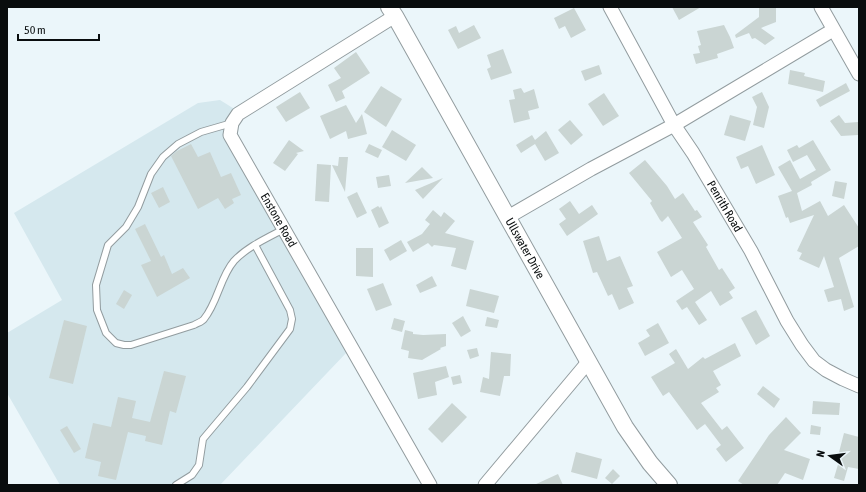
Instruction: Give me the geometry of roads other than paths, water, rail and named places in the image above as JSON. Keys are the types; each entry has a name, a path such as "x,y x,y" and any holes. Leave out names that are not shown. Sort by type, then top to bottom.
{"street":[{"name":"Penrith Road","path":"610,7 674,125 693,153 751,251 787,321 802,345 814,361 826,370 843,380 859,386"},
{"path":"821,7 859,74"},
{"path":"232,123 238,114 392,12"},
{"name":"Ullswater Drive","path":"392,12 625,427 650,463 669,485"},
{"path":"508,217 591,169 674,125 833,30"},
{"name":"Enstone Road","path":"232,123 230,135 430,485"},
{"path":"485,485 589,361"}],"lane":[{"path":"232,123 201,132 178,144 163,157 151,174 138,207 126,227 108,245 96,285 97,310 106,332 116,343 131,345 194,325 203,320 210,310 226,272 234,261 244,252 284,229"},
{"path":"176,485 192,475 199,465 203,440 248,387 290,329 292,319 290,310 255,245"}]}
